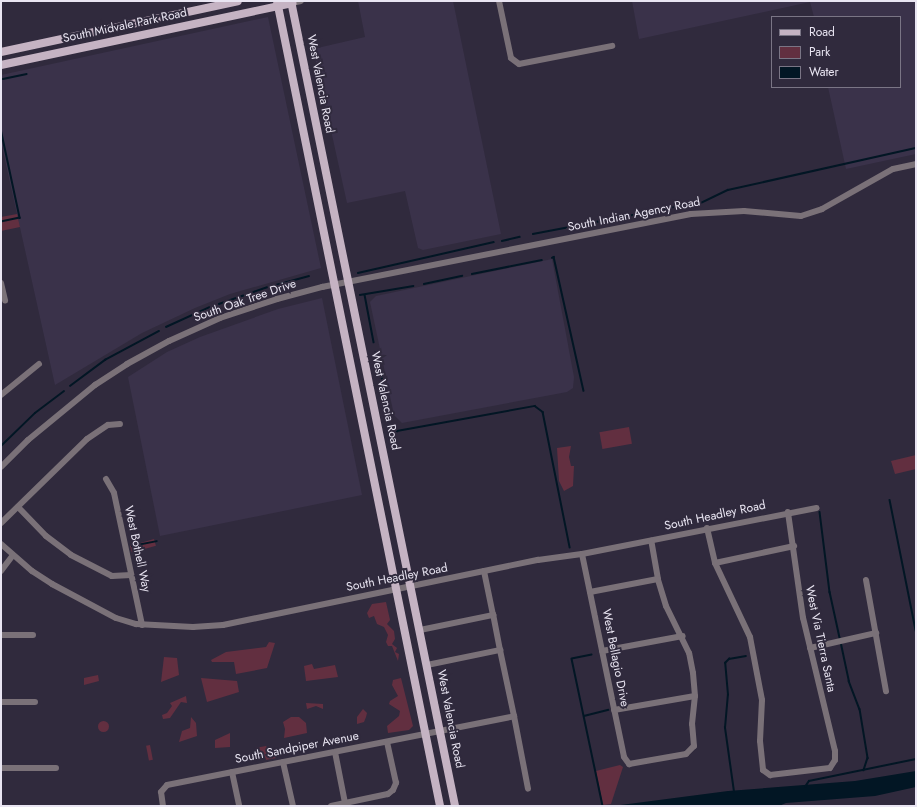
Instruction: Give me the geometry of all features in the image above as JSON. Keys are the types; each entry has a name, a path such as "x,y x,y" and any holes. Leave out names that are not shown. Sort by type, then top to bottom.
{"main road":[{"name":"South Midvale Park Road","path":"1,52 238,1"},
{"name":"South Midvale Park Road","path":"1,65 278,3 292,2"},
{"name":"West Valencia Road","path":"292,2 455,806"},
{"path":"278,3 440,806"},
{"path":"307,150 321,147"},
{"path":"362,423 377,421"}],"street":[{"name":"South Midvale Park Road","path":"292,2 301,1"},
{"path":"499,1 511,58 519,64 612,46"},
{"name":"South Indian Agency Road","path":"348,282 691,214 744,211 801,216 822,209 893,169 916,164"},
{"path":"1,282 5,300"},
{"name":"South Oak Tree Drive","path":"1,467 28,440 95,385 168,341 220,318 277,299 348,282"},
{"path":"1,394 39,364"},
{"path":"1,523 87,440 108,424 120,424"},
{"name":"West Bothell Way","path":"106,479 114,493 142,624"},
{"path":"18,507 46,536 71,555 112,576 131,575"},
{"name":"South Headley Road","path":"1,544 13,555 52,584 96,609 116,618 142,624 193,627 223,625 412,588 484,572 651,541 788,512 817,508"},
{"name":"West Via Tierra Santa","path":"715,563 750,637 762,700 760,741 766,773 830,768 835,760 836,751 810,648 801,604 788,512"},
{"path":"707,528 715,563 794,546"},
{"path":"614,710 695,696 690,653 683,636 666,606 658,579 651,541"},
{"name":"West Bellagio Drive","path":"582,554 624,757 629,764 686,754 693,749 692,724 695,696"},
{"path":"1,572 13,555"},
{"path":"484,572 528,789"},
{"path":"590,592 658,579"},
{"path":"866,580 886,691"},
{"path":"420,630 493,615"},
{"path":"810,648 876,633"},
{"path":"1,635 33,635"},
{"path":"602,651 683,636"},
{"path":"427,665 500,650"},
{"path":"1,702 35,702"},
{"name":"South Sandpiper Avenue","path":"163,806 162,790 167,785 387,742 425,733 440,732 514,716"},
{"path":"331,806 388,794 395,791 396,783 387,742"},
{"path":"335,752 345,803"},
{"path":"283,762 292,806"},
{"path":"1,768 56,768"},
{"path":"232,772 239,806"}],"shaded area":[{"path":"358,1 453,1 501,234 423,250 418,248 405,191 347,203 313,49 365,37"},
{"path":"632,1 916,1 916,154 846,169 828,88 901,88 901,16 814,16 810,2 639,39"},
{"path":"268,17 321,268 230,294 195,308 142,333 55,385 1,142 1,75"},
{"path":"552,259 574,377 573,388 567,392 402,423 394,415 370,302 376,296"},
{"path":"322,298 362,495 160,536 128,377 167,352 200,337 278,309"}],"green space":[{"path":"17,214 20,227 1,231 1,217"},
{"path":"629,427 632,444 602,449 599,432"},
{"path":"571,446 569,457 571,466 574,466 573,486 564,491 559,481 557,448"},
{"path":"916,455 916,469 895,474 891,461"},
{"path":"154,539 156,546 132,553 130,546"},
{"path":"386,602 390,620 387,624 394,631 395,639 392,644 397,648 395,652 399,654 398,661 392,646 388,646 386,642 388,635 384,627 377,624 374,616 369,618 367,613 372,604"},
{"path":"269,642 275,643 267,668 236,674 234,662 212,662 211,660 226,652 266,647"},
{"path":"164,657 177,658 179,675 161,682"},
{"path":"312,664 314,669 335,665 338,677 306,681 304,666"},
{"path":"98,675 99,681 84,685 84,678"},
{"path":"201,678 237,681 239,692 207,702"},
{"path":"401,678 413,726 409,730 388,733 387,726 399,716 400,711 389,704 390,701 398,696 392,685 393,680"},
{"path":"186,696 187,703 181,702 170,718 163,719 162,715 167,713 172,706 170,703"},
{"path":"306,703 323,704 323,709 316,706 307,709"},
{"path":"363,709 367,713 364,722 357,724 357,717"},
{"path":"191,717 196,723 197,736 179,742 182,731 190,728"},
{"path":"291,717 299,717 306,723 307,733 284,738 285,729 283,722"},
{"path":"101,721 105,721 107,722 107,730 101,731 98,728 98,724"},
{"path":"230,733 230,747 215,748 215,740"},
{"path":"150,745 153,760 149,760 146,746"},
{"path":"266,746 276,758 266,760 265,757 255,752 255,748"},
{"path":"620,765 623,767 611,804 603,805 596,771"}],"water":[{"path":"916,771 916,787 875,796 786,803 779,806 613,806 728,791 855,781"}],"waterway":[{"path":"3,79 26,74"},
{"path":"1,129 20,218 1,222"},
{"path":"693,203 699,204 728,190 916,148"},
{"path":"648,212 683,205"},
{"path":"533,234 639,214"},
{"path":"502,241 520,237"},
{"path":"358,273 494,242"},
{"path":"552,258 554,257 584,391"},
{"path":"472,274 542,260"},
{"path":"276,285 309,276"},
{"path":"424,284 462,276"},
{"path":"360,295 413,286"},
{"path":"219,304 268,287"},
{"path":"365,295 374,342"},
{"path":"166,327 210,307"},
{"path":"70,386 105,360 159,331"},
{"path":"376,352 391,415"},
{"path":"1,446 35,413 64,391"},
{"path":"394,429 397,431 535,406 543,412 570,547"},
{"path":"890,500 916,630"},
{"path":"820,512 830,592 840,638"},
{"path":"132,546 157,541"},
{"path":"841,642 849,681 860,709 868,758 864,770"},
{"path":"592,655 572,659 603,806"},
{"path":"734,792 725,728 728,695 725,663 729,659 746,656"},
{"path":"584,716 608,710"},
{"path":"805,787 809,781 916,759"}]}
